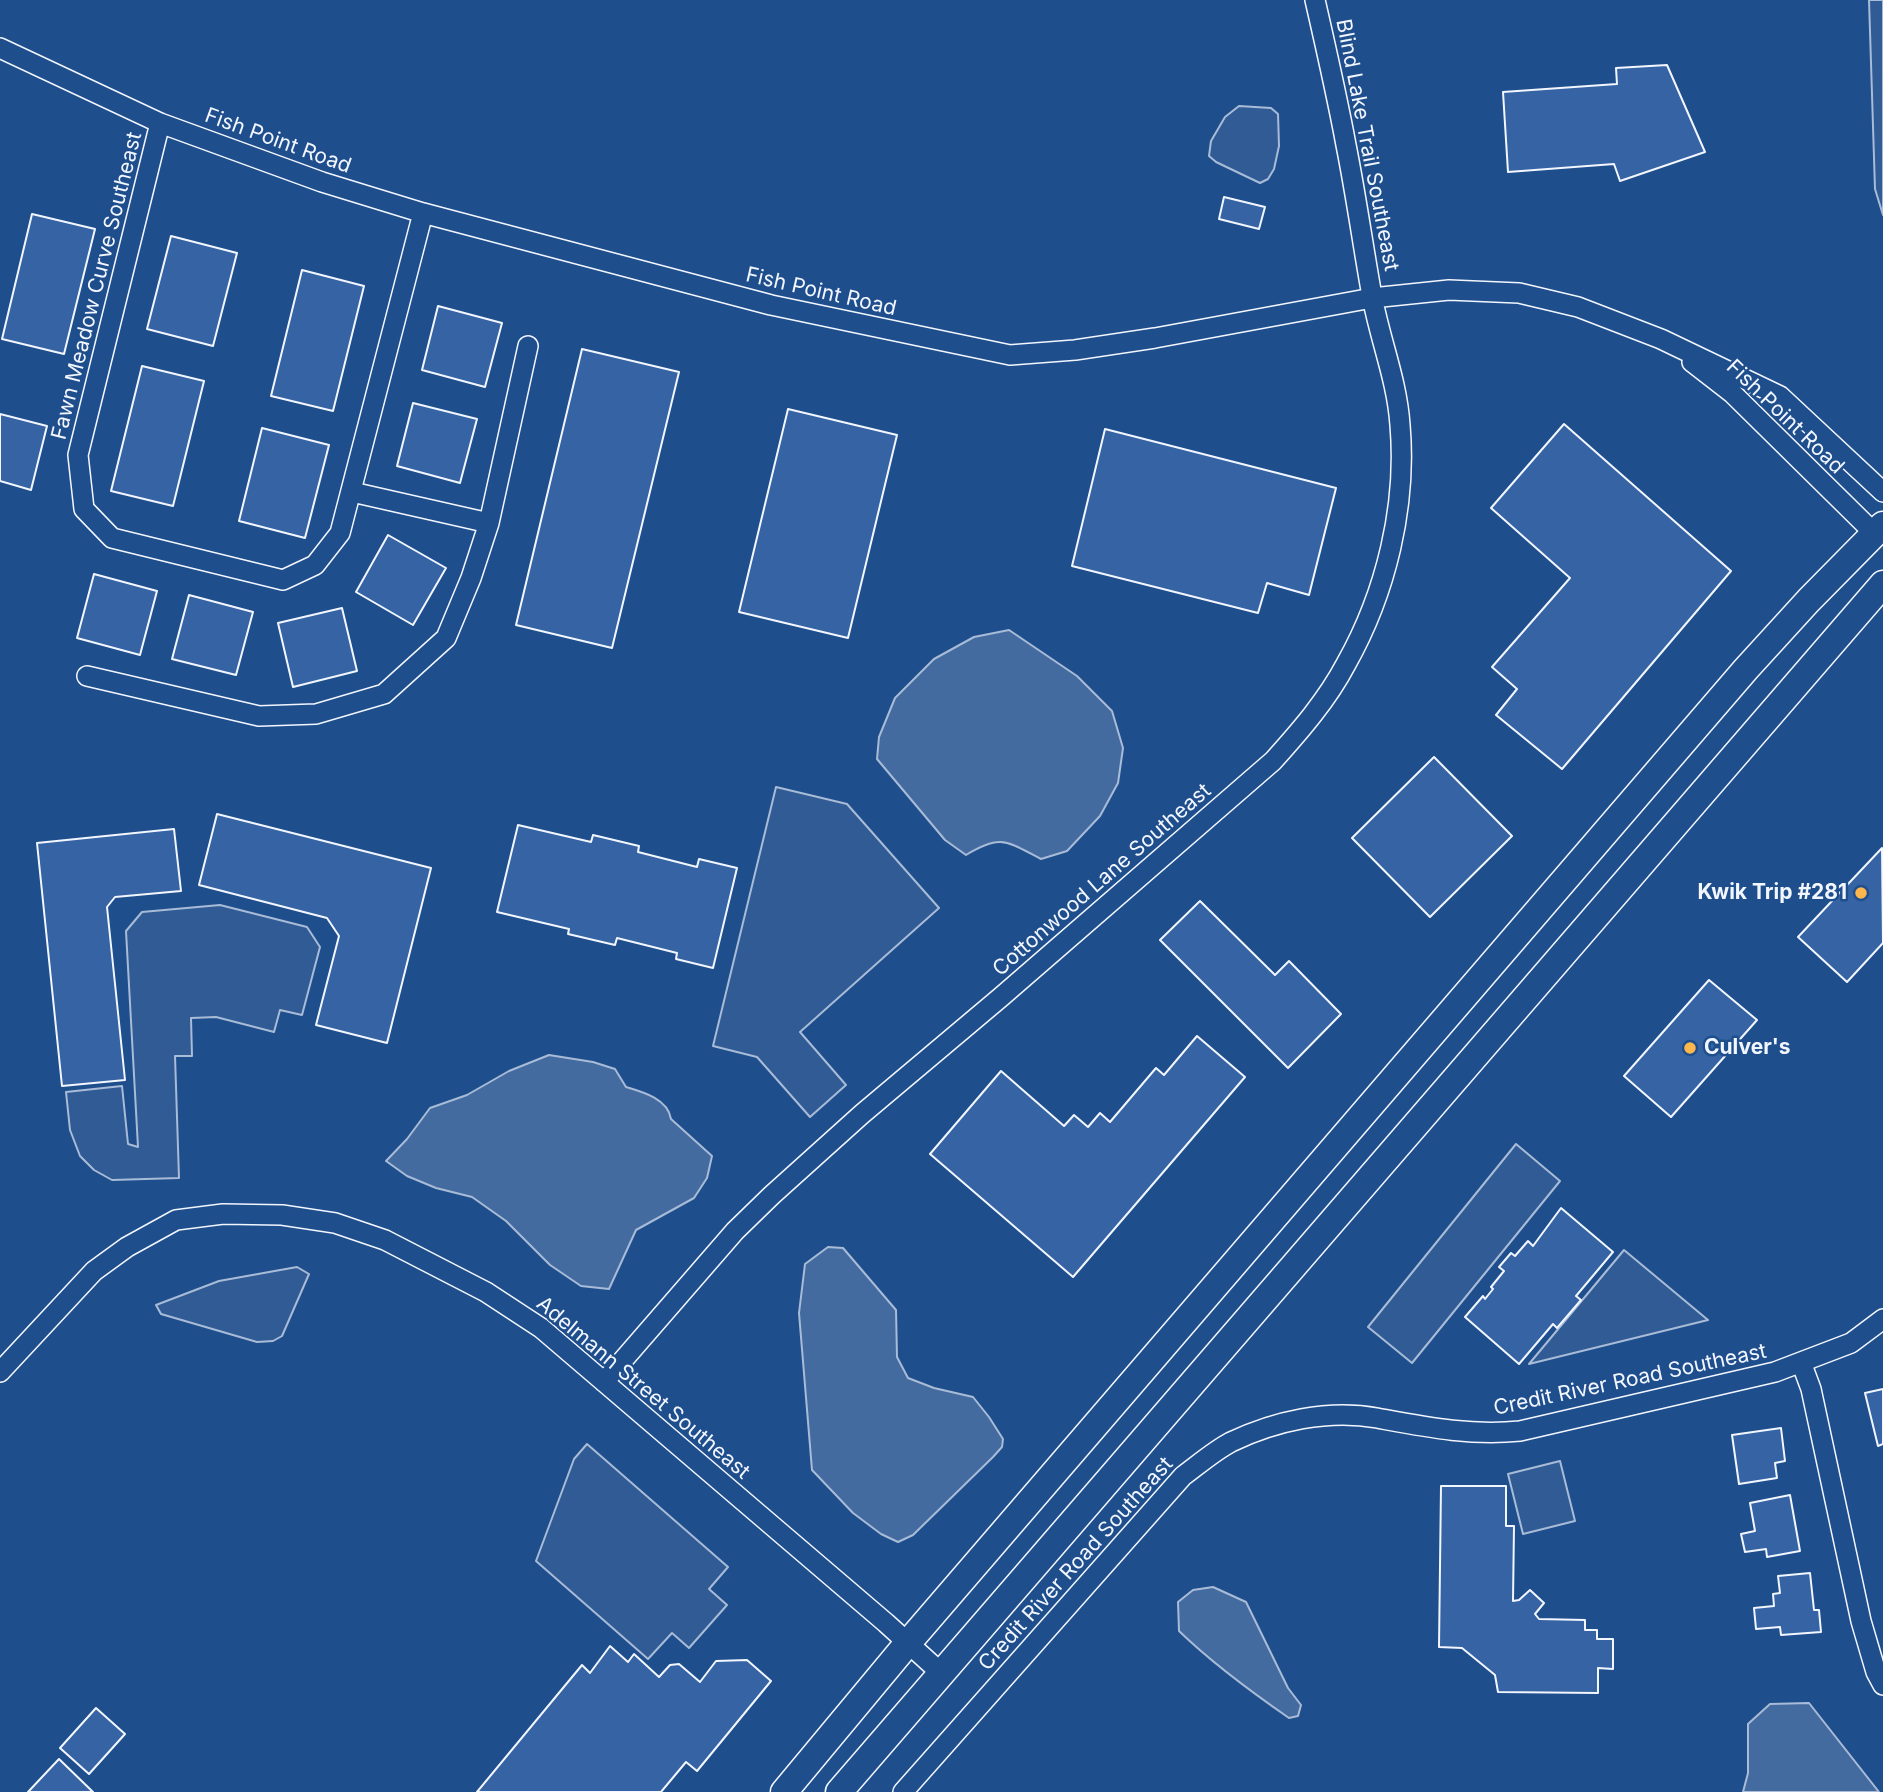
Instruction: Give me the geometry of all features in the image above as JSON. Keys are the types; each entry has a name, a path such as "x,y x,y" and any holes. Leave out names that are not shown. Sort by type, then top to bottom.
{"main road":[{"path":"784,1792 907,1644 1746,669 1879,529"},
{"path":"839,1792 1883,584"}],"street":[{"name":"Blind Lake Trail Southeast","path":"1315,0 1346,144 1372,298"},
{"name":"Fish Point Road","path":"0,48 160,123 322,182 422,213 771,305 1010,355 1075,350 1155,338 1372,298 1449,290 1519,293 1578,307 1661,338 1780,396 1883,492"},
{"name":"Fawn Meadow Curve Southeast","path":"160,123 78,455 83,509 112,538 283,580 315,565 340,533 422,213"},
{"name":"Cottonwood Lane Southeast","path":"604,1382 735,1231 772,1195 862,1114 1273,761 1302,729 1329,692 1347,663 1385,574 1401,470 1400,424 1394,379 1372,298"},
{"name":"Fish Point Road","path":"1661,338 1732,393 1879,529"},
{"path":"87,676 258,716 316,714 384,694 446,638 471,578 488,523 528,346"},
{"path":"352,492 488,523"},
{"name":"Adelmann Street Southeast","path":"0,1372 94,1270 127,1247 176,1220 223,1214 282,1214 335,1223 385,1240 433,1264 486,1292 541,1328 941,1673"},
{"name":"Credit River Road Southeast","path":"903,1792 1183,1476 1230,1443 1283,1422 1332,1416 1375,1418 1452,1432 1490,1434 1520,1431 1774,1372 1851,1343 1883,1319"},
{"path":"1801,1362 1811,1389 1861,1621 1876,1672 1883,1685"}],"shaded area":[{"path":"1869,0 1883,0 1883,215 1875,189"},
{"path":"1239,106 1271,108 1278,114 1279,146 1274,169 1268,179 1260,183 1209,156 1211,141 1225,117"},
{"path":"1009,630 1077,676 1112,711 1123,748 1118,783 1100,816 1067,851 1041,859 1004,842 988,844 966,855 945,840 877,759 879,737 895,698 934,659 974,637"},
{"path":"776,787 847,804 939,908 800,1032 846,1085 810,1117 757,1057 713,1046"},
{"path":"220,905 307,927 320,947 302,1015 280,1010 274,1032 216,1017 191,1018 192,1056 175,1056 179,1178 112,1180 94,1170 80,1156 70,1130 66,1092 122,1086 128,1144 138,1147 126,931 142,912"},
{"path":"549,1055 593,1062 615,1069 626,1087 660,1101 671,1119 712,1156 707,1178 694,1198 636,1230 609,1289 581,1286 550,1265 506,1221 472,1197 436,1188 407,1176 386,1161 407,1139 430,1108 467,1095 509,1071"},
{"path":"1516,1144 1560,1181 1412,1363 1368,1327"},
{"path":"828,1247 843,1248 896,1310 897,1357 908,1378 934,1388 973,1397 1003,1439 1002,1447 993,1457 913,1535 898,1542 881,1534 853,1513 812,1470 799,1313 805,1264"},
{"path":"1624,1250 1708,1320 1529,1364"},
{"path":"297,1267 309,1274 282,1336 273,1341 257,1342 161,1314 156,1305 219,1281"},
{"path":"587,1444 728,1567 709,1589 727,1605 689,1648 672,1633 648,1659 536,1561 574,1459"},
{"path":"1560,1461 1575,1521 1523,1534 1508,1474"},
{"path":"1213,1587 1246,1602 1288,1688 1301,1705 1298,1716 1289,1718 1260,1698 1218,1666 1179,1631 1178,1602 1193,1590"},
{"path":"1809,1703 1879,1792 1743,1792 1748,1773 1748,1724 1770,1704"}],"building":[{"path":"1667,65 1705,152 1620,181 1614,164 1508,172 1503,92 1617,84 1616,68"},
{"path":"1224,197 1265,207 1259,229 1219,219"},
{"path":"32,214 95,229 64,354 2,339"},
{"path":"171,236 237,253 213,346 147,329"},
{"path":"302,270 364,286 333,411 271,396"},
{"path":"438,306 502,323 485,387 422,370"},
{"path":"582,349 679,372 612,648 516,625"},
{"path":"142,366 204,381 173,506 111,491"},
{"path":"413,403 477,419 460,483 397,466"},
{"path":"788,409 897,435 848,638 739,612"},
{"path":"0,414 47,426 31,490 0,481"},
{"path":"1564,424 1731,571 1562,769 1496,715 1517,689 1492,667 1570,578 1491,508"},
{"path":"262,428 329,445 305,538 239,521"},
{"path":"1105,429 1336,488 1309,595 1267,583 1258,613 1072,566"},
{"path":"388,535 446,568 413,625 356,592"},
{"path":"94,574 157,591 140,655 77,638"},
{"path":"189,595 253,612 236,675 172,659"},
{"path":"342,608 357,671 293,687 278,623"},
{"path":"1434,757 1512,836 1430,917 1352,838"},
{"path":"217,814 431,868 387,1043 316,1025 339,936 327,918 199,885"},
{"path":"518,825 591,842 593,835 639,846 638,852 697,867 699,859 737,868 713,968 676,959 677,953 617,938 615,945 568,934 569,929 497,912"},
{"path":"174,829 181,891 115,897 107,907 125,1080 62,1086 37,843"},
{"name":"Kwik Trip #281","path":"1882,848 1883,943 1847,982 1798,937"},
{"path":"1200,901 1275,975 1289,961 1341,1014 1288,1068 1160,940"},
{"name":"Culver's","path":"1709,980 1757,1020 1671,1117 1624,1076"},
{"path":"1197,1036 1245,1077 1073,1277 930,1154 1001,1071 1064,1126 1074,1115 1088,1127 1100,1113 1110,1122 1156,1068 1164,1075"},
{"path":"1561,1208 1613,1252 1576,1296 1581,1300 1557,1328 1553,1324 1519,1364 1465,1317 1483,1296 1485,1299 1493,1289 1491,1287 1504,1271 1499,1267 1511,1253 1515,1256 1528,1241 1533,1246"},
{"path":"1883,1389 1883,1444 1878,1446 1865,1393"},
{"path":"1781,1428 1785,1461 1775,1463 1777,1478 1739,1484 1732,1435"},
{"path":"1441,1486 1506,1486 1506,1526 1514,1526 1513,1601 1519,1600 1530,1590 1544,1603 1535,1614 1539,1619 1585,1620 1585,1630 1597,1630 1597,1639 1613,1639 1613,1669 1598,1668 1598,1693 1498,1692 1495,1675 1462,1648 1439,1647"},
{"path":"1790,1495 1800,1551 1767,1557 1766,1549 1745,1552 1741,1534 1755,1531 1750,1503"},
{"path":"1810,1573 1814,1610 1819,1610 1821,1632 1781,1635 1780,1627 1756,1629 1754,1608 1774,1606 1773,1594 1780,1593 1778,1576"},
{"path":"610,1646 628,1662 634,1654 659,1677 670,1665 679,1664 700,1682 716,1661 747,1660 771,1681 697,1771 686,1762 661,1792 477,1792 582,1665 590,1673"},
{"path":"96,1708 125,1734 89,1774 60,1748"},
{"path":"59,1759 93,1792 28,1792"}],"place":[{"name":"Kwik Trip #281","path":"1861,893"},
{"name":"Culver's","path":"1690,1048"}]}
